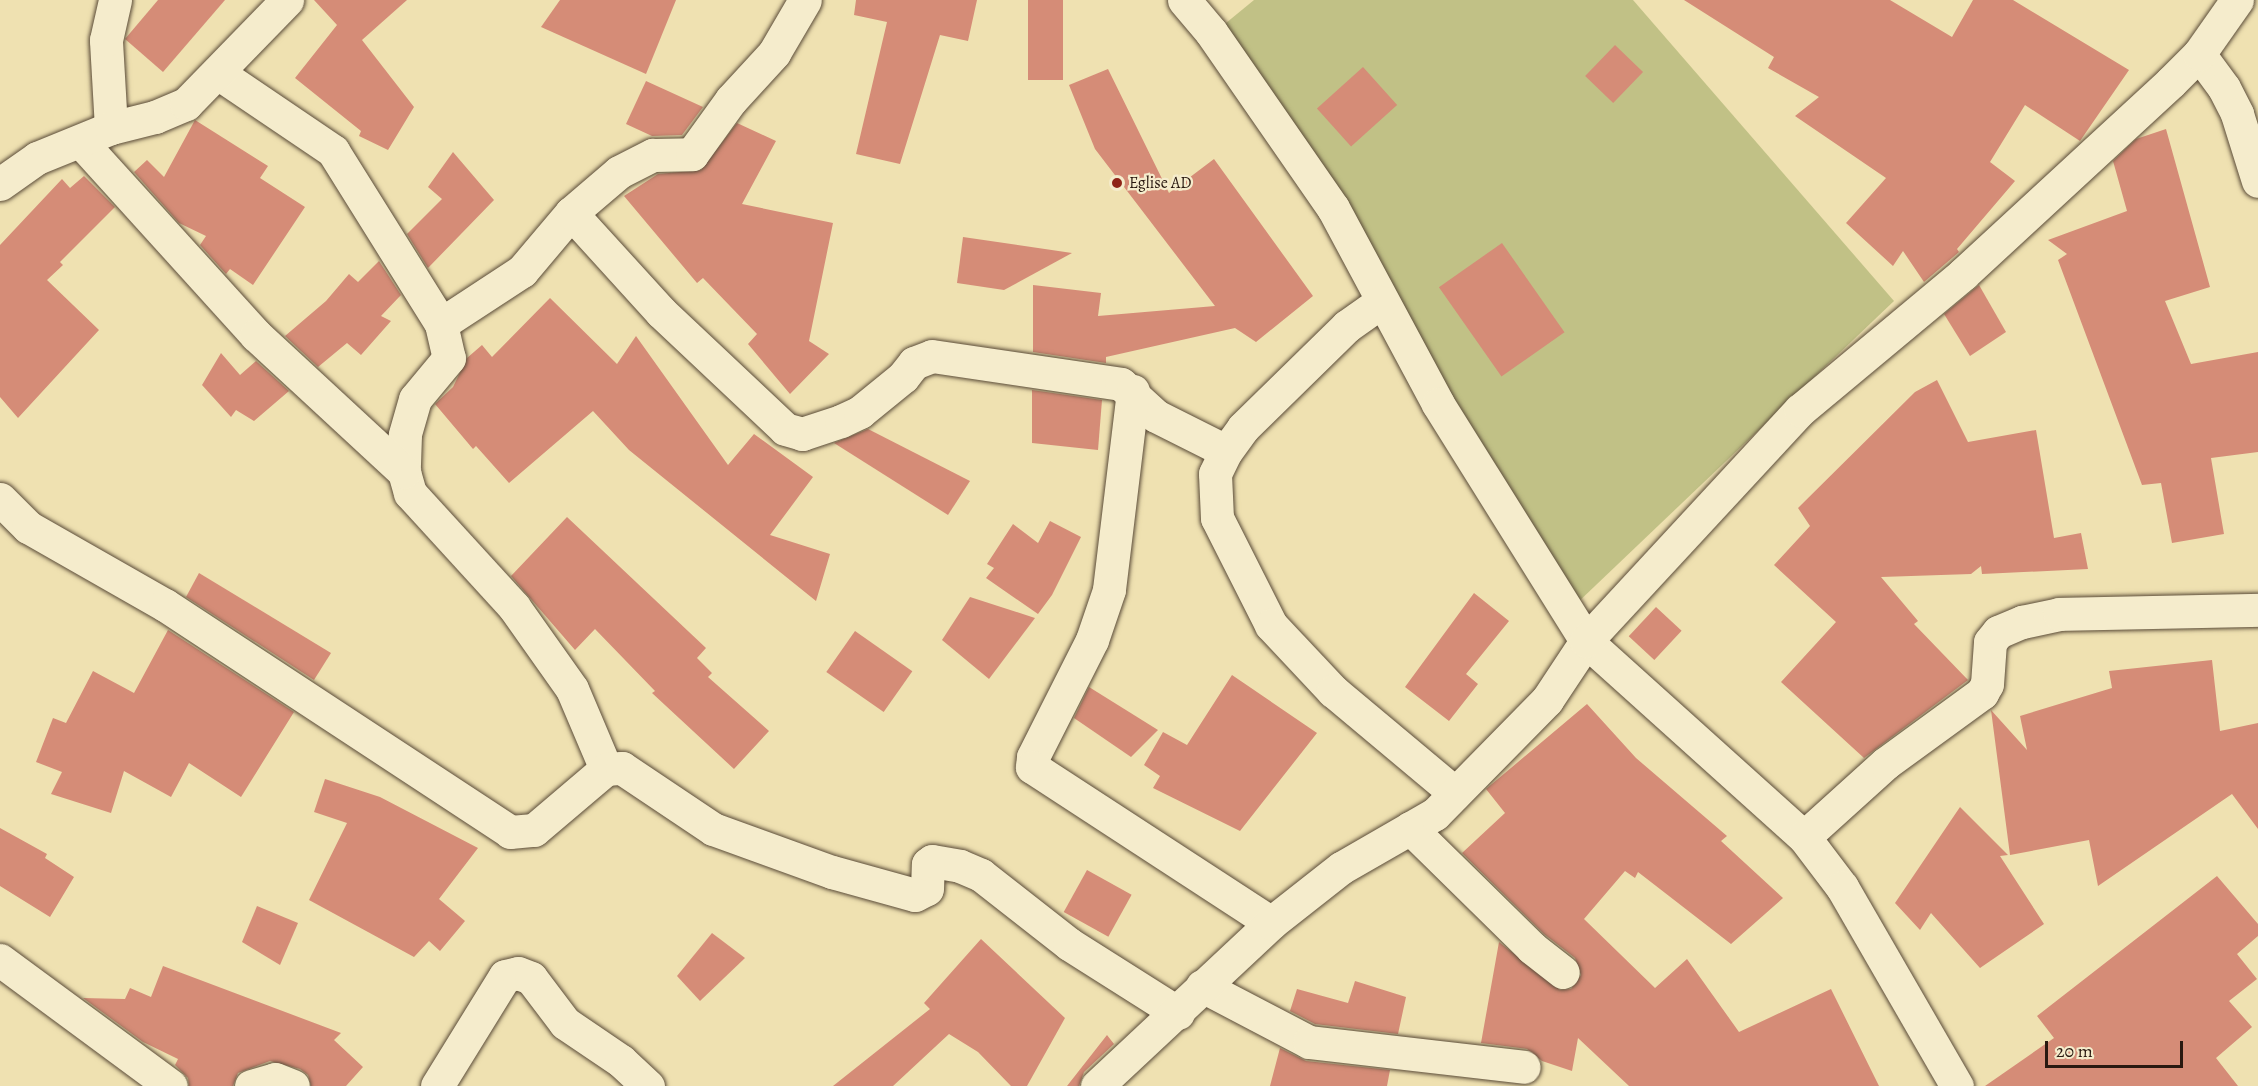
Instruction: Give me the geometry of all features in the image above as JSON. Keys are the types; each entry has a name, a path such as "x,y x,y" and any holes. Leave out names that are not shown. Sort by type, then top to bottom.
{"street":[{"path":"111,128 106,40 115,0"},
{"path":"0,184 37,158 111,128 155,117 186,104 287,0"},
{"path":"441,324 522,271 571,213 619,172 653,155 692,154 732,100 774,53 805,0"},
{"path":"1184,0 1333,208 1381,302 1438,404 1586,641 1804,837 1842,887 1957,1086"},
{"path":"1097,1086 1178,1013 1202,986 1271,923 1341,868 1435,814 1547,700 1586,641 1800,411 1963,274 2199,54 2237,0"},
{"path":"2199,54 2232,105 2258,181"},
{"path":"218,73 333,151 441,324 449,358 415,399 405,435 404,472 410,493 514,607 572,689 606,769"},
{"path":"81,142 256,335 404,472"},
{"path":"571,213 661,312 785,429 802,434 841,421 860,411 903,377 914,363 932,356 1121,384 1133,391 1156,416 1226,451"},
{"path":"1381,302 1347,327 1243,428 1226,451 1215,474 1217,518 1271,625 1334,691 1455,793"},
{"path":"1133,391 1108,590 1092,640 1033,757 1032,767 1271,923"},
{"path":"0,499 28,527 175,611 510,832 534,830 606,769 622,768 639,777 713,829 832,872 915,895 927,889 928,864 938,861 960,866 981,875 1069,944 1178,1013"},
{"path":"1804,837 1886,763 1982,693 1987,684 1990,642 1998,632 2022,622 2059,614 2258,610"},
{"path":"1410,828 1532,948 1563,972"},
{"path":"0,960 171,1086"},
{"path":"437,1086 505,976 518,973 531,978 565,1023 621,1061 648,1086"},
{"path":"1202,986 1309,1042 1524,1067"},
{"path":"251,1086 275,1079 293,1086"}],"green space":[{"path":"1254,0 1633,0 1894,301 1574,606 1215,32"}],"building":[{"path":"158,0 225,0 163,72 125,39"},
{"path":"314,0 407,0 362,40 414,107 388,150 359,136 361,131 295,78 337,25"},
{"path":"560,0 676,0 646,74 541,27"},
{"path":"856,0 977,0 968,41 940,35 900,164 856,154 887,22 854,15"},
{"path":"1028,0 1063,0 1063,80 1028,80"},
{"path":"1684,0 1890,0 1952,37 1973,0 2013,0 2129,70 2080,141 2025,105 1990,162 2015,181 1957,249 1959,252 1924,282 1903,251 1893,266 1846,223 1886,178 1795,116 1819,97 1768,68 1774,57"},
{"path":"1615,45 1643,72 1613,103 1585,76"},
{"path":"1363,67 1397,105 1351,146 1317,108"},
{"path":"1108,69 1169,193 1214,159 1313,296 1256,342 1235,328 1106,357 1106,363 1033,352 1033,285 1101,293 1098,316 1215,306 1095,149 1069,85"},
{"path":"646,81 703,107 682,135 652,136 626,124"},
{"path":"195,120 268,166 260,178 305,207 253,285 230,269 226,274 200,245 206,236 179,223 134,172 147,160 164,177"},
{"path":"737,123 776,141 742,204 833,223 809,341 829,354 790,394 748,344 757,334 703,278 697,283 624,196 658,174 701,170"},
{"path":"2166,129 2210,287 2165,301 2191,364 2258,352 2258,452 2211,458 2224,534 2172,543 2161,483 2142,485 2058,260 2067,254 2048,240 2127,211 2113,161 2136,139"},
{"path":"453,152 494,200 428,268 407,234 442,199 428,187"},
{"path":"84,176 115,207 60,262 63,265 47,280 99,330 18,418 0,397 0,245 62,179 70,188"},
{"path":"963,237 1072,253 1004,290 957,283"},
{"path":"1502,243 1565,332 1501,376 1439,287"},
{"path":"379,261 401,295 381,316 391,321 361,355 347,343 318,367 285,336 326,301 349,274 358,282"},
{"path":"1979,285 2006,332 1970,356 1944,314"},
{"path":"550,298 617,364 636,336 728,465 754,434 813,477 770,535 830,554 816,601 629,450 593,411 509,483 476,446 473,449 435,404 453,387 467,358 482,345 492,357"},
{"path":"221,353 240,375 256,361 289,391 254,421 236,410 231,417 202,385"},
{"path":"1937,380 1968,442 2036,430 2054,538 2081,533 2088,569 1982,574 1981,566 1971,574 1881,577 1918,621 1914,624 1968,680 1864,758 1781,682 1836,622 1774,565 1810,526 1798,508 1915,392"},
{"path":"1032,390 1102,400 1098,450 1032,443"},
{"path":"868,429 970,481 948,515 834,443"},
{"path":"567,517 706,648 697,658 712,673 708,677 769,731 734,769 652,693 655,691 595,629 575,650 511,576"},
{"path":"1050,521 1081,537 1052,595 1038,614 986,578 994,568 987,564 1013,524 1038,543"},
{"path":"199,573 331,653 314,680 186,597"},
{"path":"1474,593 1509,621 1466,674 1478,684 1449,721 1405,687"},
{"path":"970,597 1035,618 989,679 942,640"},
{"path":"1656,607 1682,631 1654,660 1629,636"},
{"path":"168,630 294,712 241,797 189,763 171,797 124,771 111,813 51,794 62,772 36,762 53,718 66,723 93,671 134,693"},
{"path":"855,631 912,671 884,712 826,672"},
{"path":"2212,660 2220,731 2258,723 2258,829 2232,794 2098,886 2089,840 2010,855 1991,710 2027,750 2020,716 2112,688 2109,671"},
{"path":"1232,675 1317,733 1240,831 1153,788 1160,776 1144,765 1163,732 1187,745"},
{"path":"1089,687 1158,730 1131,757 1074,718"},
{"path":"1587,704 1636,758 1727,836 1721,841 1783,898 1731,944 1638,872 1635,878 1625,871 1584,919 1655,988 1687,959 1739,1032 1831,989 1879,1086 1629,1086 1578,1038 1572,1071 1542,1061 1527,1049 1481,1043 1499,942 1560,990 1571,989 1581,975 1575,958 1544,934 1462,853 1505,813 1486,789"},
{"path":"325,779 380,797 478,848 439,899 465,921 440,951 429,941 414,957 309,900 347,823 314,812"},
{"path":"1960,807 2008,855 2000,856 2044,924 1980,968 1931,913 1920,930 1895,903"},
{"path":"0,828 47,854 45,858 74,877 50,917 0,886"},
{"path":"1087,870 1132,895 1108,937 1064,912"},
{"path":"2217,876 2258,924 2258,936 2237,954 2257,979 2229,1001 2252,1027 2216,1058 2238,1086 1985,1086 2054,1038 2037,1016"},
{"path":"257,906 298,923 280,965 242,942"},
{"path":"712,933 745,958 700,1001 677,976"},
{"path":"981,939 1065,1018 1027,1086 1011,1086 978,1052 949,1034 893,1086 833,1086 930,1009 924,1003"},
{"path":"163,966 341,1033 334,1040 363,1067 346,1086 311,1086 308,1075 300,1069 270,1061 238,1073 233,1086 189,1086 188,1078 175,1065 178,1059 143,1042 83,998 125,999 130,988 151,997"},
{"path":"1355,981 1406,997 1398,1034 1315,1024 1290,1011 1297,989 1348,1003"},
{"path":"1107,1035 1114,1044 1084,1072 1079,1086 1067,1086"},
{"path":"1280,1048 1306,1061 1390,1070 1387,1086 1270,1086"}],"place":[{"name":"Eglise AD","path":"1117,183"}]}
